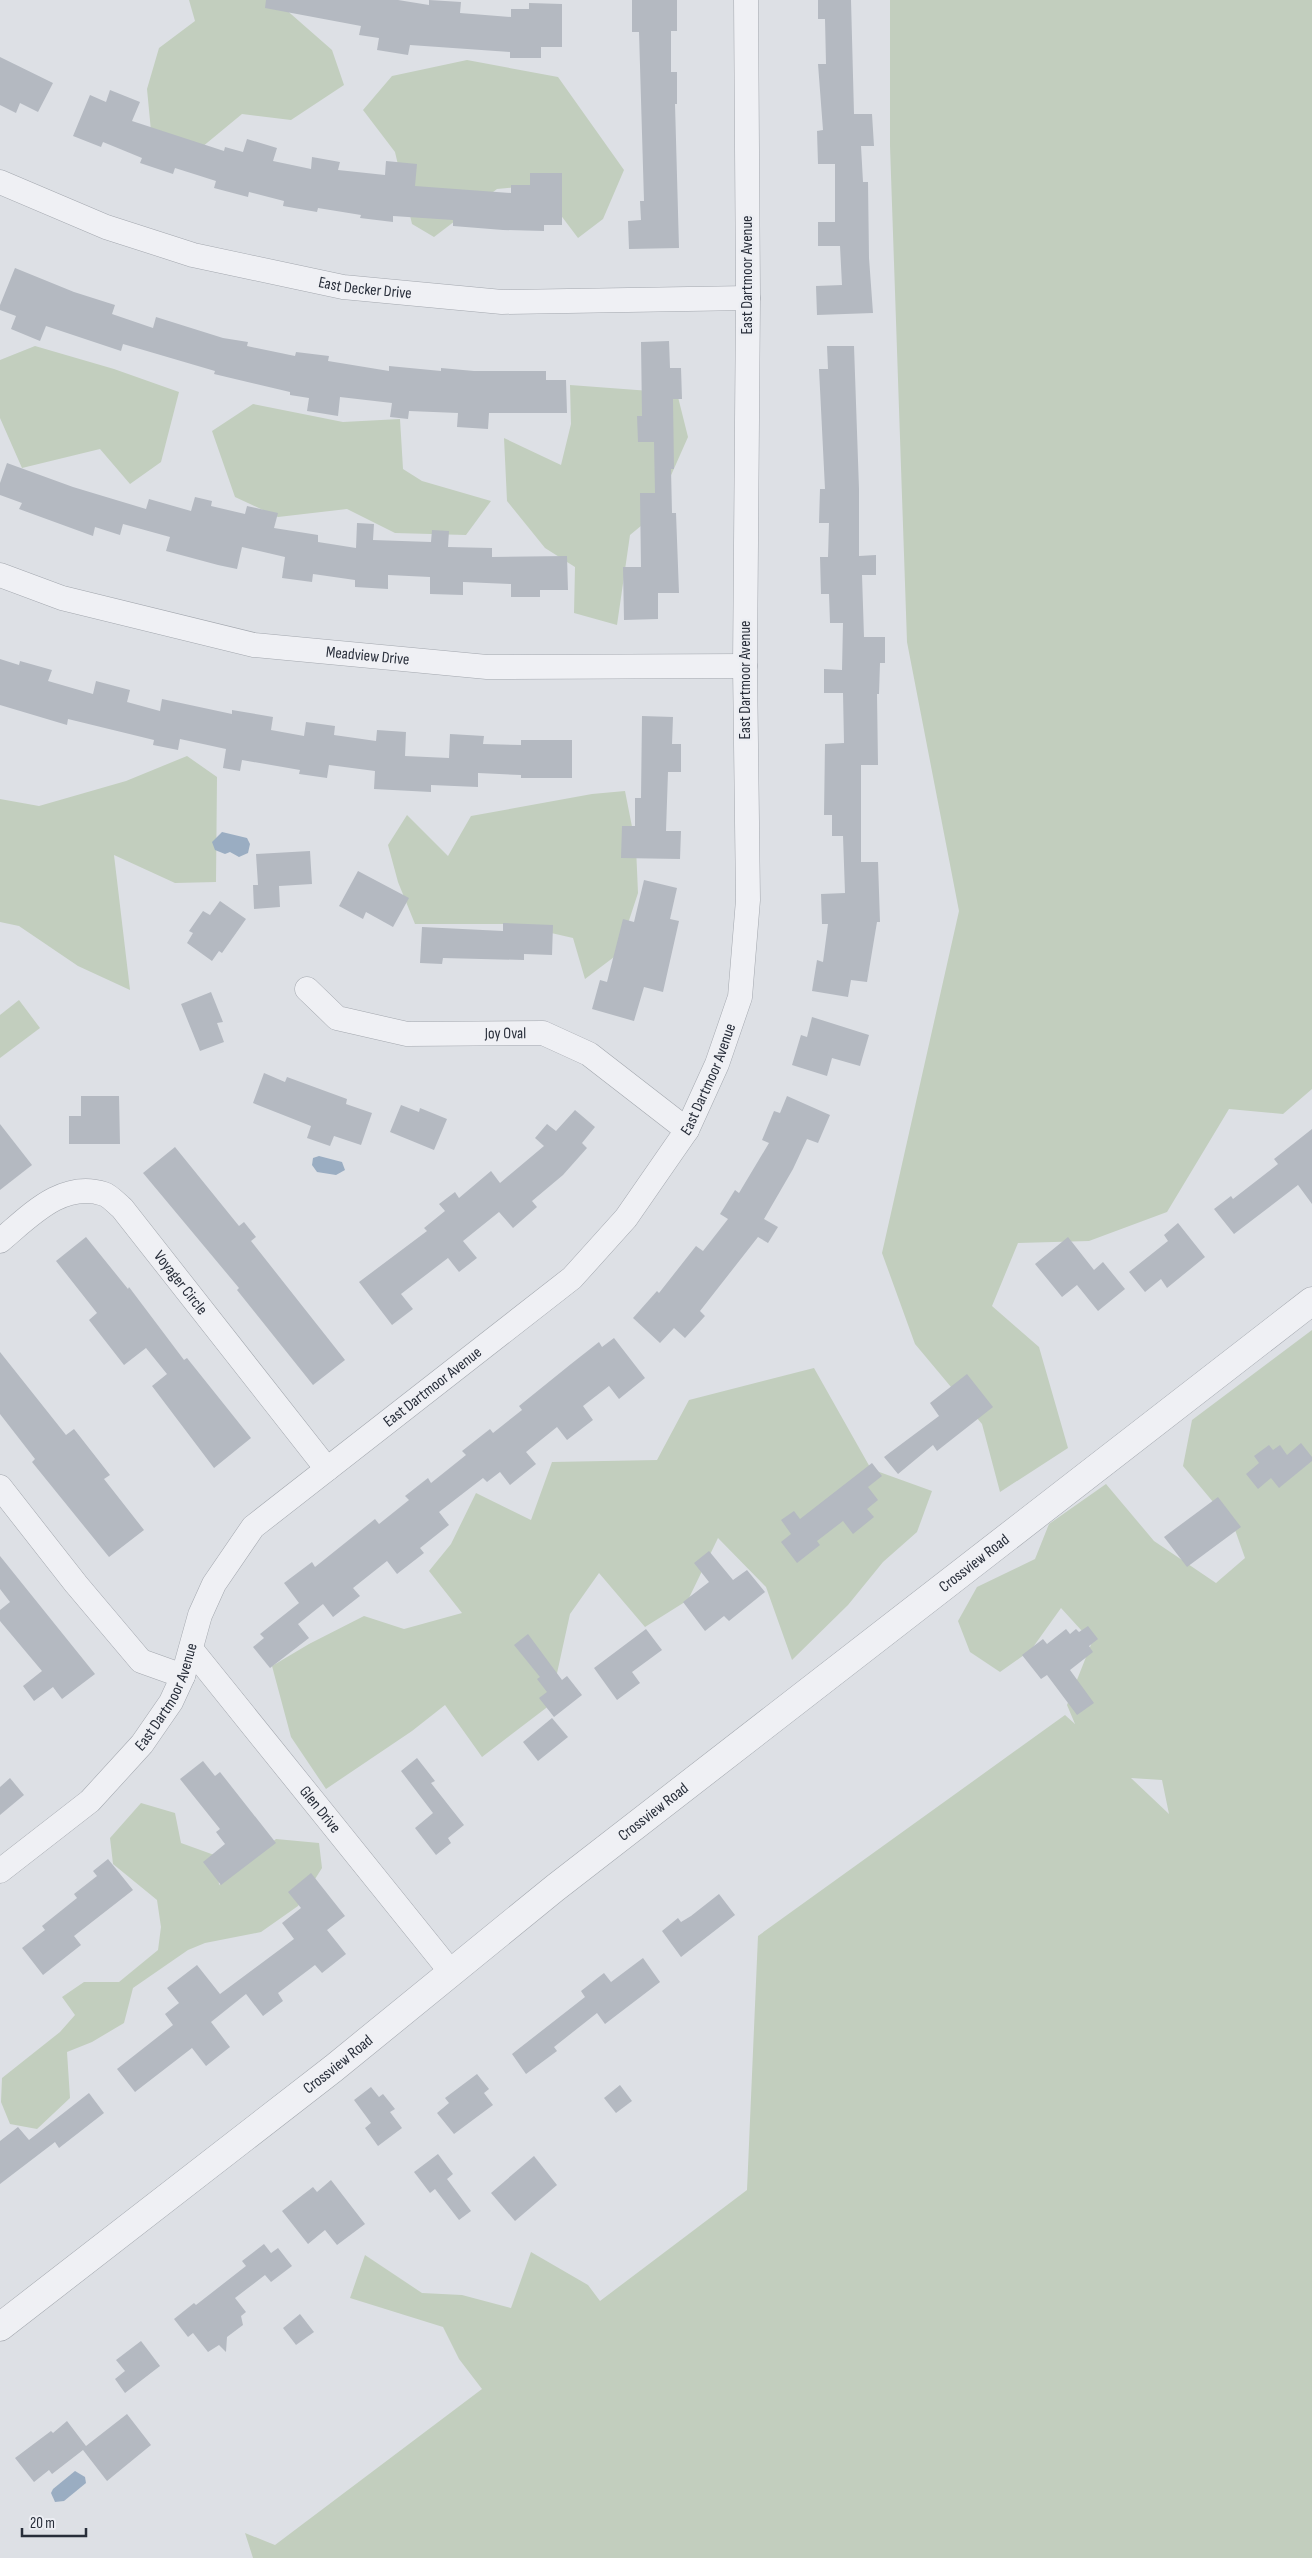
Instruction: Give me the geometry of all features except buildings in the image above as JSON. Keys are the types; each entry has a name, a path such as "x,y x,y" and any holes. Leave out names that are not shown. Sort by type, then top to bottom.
{"street":[{"name":"East Dartmoor Avenue","path":"0,1871 90,1801 142,1744 171,1702 183,1676 200,1615 214,1584 253,1527 572,1278 626,1218 687,1130 717,1064 740,997 748,900 744,666 748,298 746,0"},
{"name":"East Decker Drive","path":"0,182 106,227 193,255 343,287 502,302 748,298"},
{"name":"Meadview Drive","path":"0,575 62,598 254,645 487,667 744,666"},
{"name":"Joy Oval","path":"307,989 337,1018 407,1034 542,1033 589,1054 687,1130"},
{"name":"Voyager Circle","path":"0,1241 51,1200 78,1192 105,1194 122,1208 327,1469"},
{"name":"Crossview Road","path":"0,2327 326,2074 556,1888 1312,1301"},
{"path":"0,1487 76,1584 141,1661 183,1676"},
{"name":"Glen Drive","path":"190,1648 451,1972"}],"green space":[{"path":"189,0 275,0 332,50 344,85 291,120 242,114 196,152 151,131 147,89 159,48 195,21"},
{"path":"890,0 1312,0 1312,1089 1283,1114 1229,1109 1167,1212 1089,1241 1018,1243 992,1306 1039,1347 1068,1448 1000,1492 982,1424 915,1344 882,1253 959,911 907,642 890,146"},
{"path":"467,60 558,77 624,170 603,219 578,238 538,185 497,189 434,237 412,224 395,152 363,110 392,76"},
{"path":"35,346 114,369 179,392 161,462 130,484 100,449 22,468 0,418 0,360"},
{"path":"570,385 677,393 688,437 653,516 630,535 617,625 574,613 575,567 545,548 507,501 504,438 561,465 571,424"},
{"path":"253,404 343,422 400,419 403,469 422,481 491,501 466,535 395,533 347,509 278,517 235,497 212,431"},
{"path":"187,756 217,777 216,882 175,883 114,855 130,990 78,966 19,926 0,922 0,799 39,806 126,781"},
{"path":"625,791 636,847 638,893 618,954 585,979 573,938 512,924 415,924 398,882 388,845 407,815 448,856 471,816 592,794"},
{"path":"19,1000 40,1028 0,1058 0,1015"},
{"path":"1312,1330 1312,2558 253,2558 245,2533 275,2545 482,2389 459,2359 443,2327 350,2298 365,2255 422,2293 462,2295 511,2308 531,2252 588,2285 600,2301 747,2190 758,1936 1065,1715 1075,1724 1067,1705 1092,1642 1061,1608 1031,1650 1000,1672 970,1652 958,1621 977,1587 1035,1559 1049,1524 1106,1484 1154,1541 1216,1583 1245,1558 1234,1527 1183,1466 1192,1420","holes":["1131,1778 1162,1780 1169,1814"]},
{"path":"814,1368 871,1469 932,1491 917,1532 883,1562 848,1605 792,1660 766,1587 718,1538 688,1600 645,1627 599,1573 570,1614 550,1705 482,1757 445,1705 412,1731 326,1789 291,1737 272,1666 309,1644 364,1616 404,1629 462,1613 429,1571 451,1544 476,1493 531,1520 552,1462 657,1460 689,1400"},
{"path":"141,1803 175,1813 181,1843 217,1856 219,1885 276,1839 319,1843 322,1868 298,1906 261,1932 205,1943 188,1950 133,1988 124,2023 92,2042 67,2052 70,2098 37,2129 10,2124 1,2102 2,2078 60,2032 75,2015 62,1997 84,1982 119,1982 158,1950 161,1927 157,1900 113,1864 110,1838"}],"water":[{"path":"222,832 247,838 250,844 248,853 239,857 230,852 225,854 215,850 212,842"},
{"path":"319,1156 342,1162 345,1170 336,1175 317,1172 312,1165 313,1158"},
{"path":"75,2471 85,2477 86,2483 64,2501 55,2502 51,2493 53,2489"}]}
